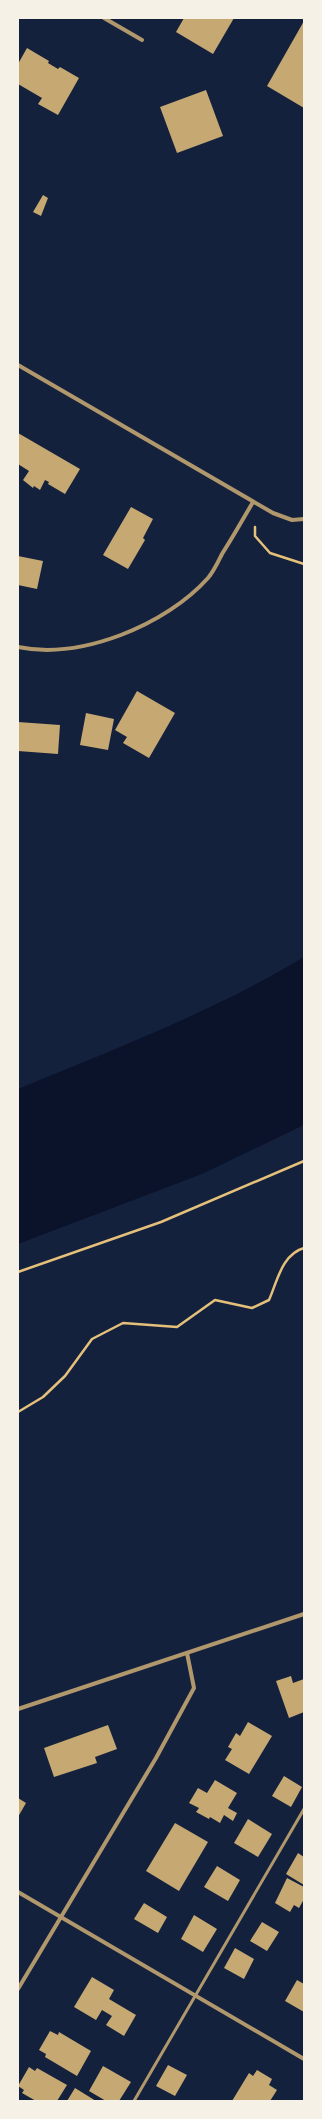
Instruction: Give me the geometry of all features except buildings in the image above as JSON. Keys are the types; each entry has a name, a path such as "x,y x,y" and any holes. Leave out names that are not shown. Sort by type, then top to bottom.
{"street":[{"path":"104,18 142,40"},
{"path":"18,365 273,513 292,520 304,519"},
{"path":"18,647 37,651 76,647 118,636 185,601 209,576 253,502"},
{"path":"18,1709 304,1614"},
{"path":"18,1989 156,1758 194,1688 187,1652"},
{"path":"18,1892 304,2059"}],"lane":[{"path":"134,2101 304,1809"}],"path":[{"path":"253,502 255,536 260,543 270,552 304,564"},
{"path":"18,1272 161,1222 304,1161"},
{"path":"18,1412 43,1397 65,1376 92,1339 123,1323 177,1327 215,1300 252,1308 269,1300 283,1264 298,1250 304,1248"}],"water":[{"path":"304,957 304,1125 202,1174 18,1244 18,1089 200,1012 270,977"}]}
